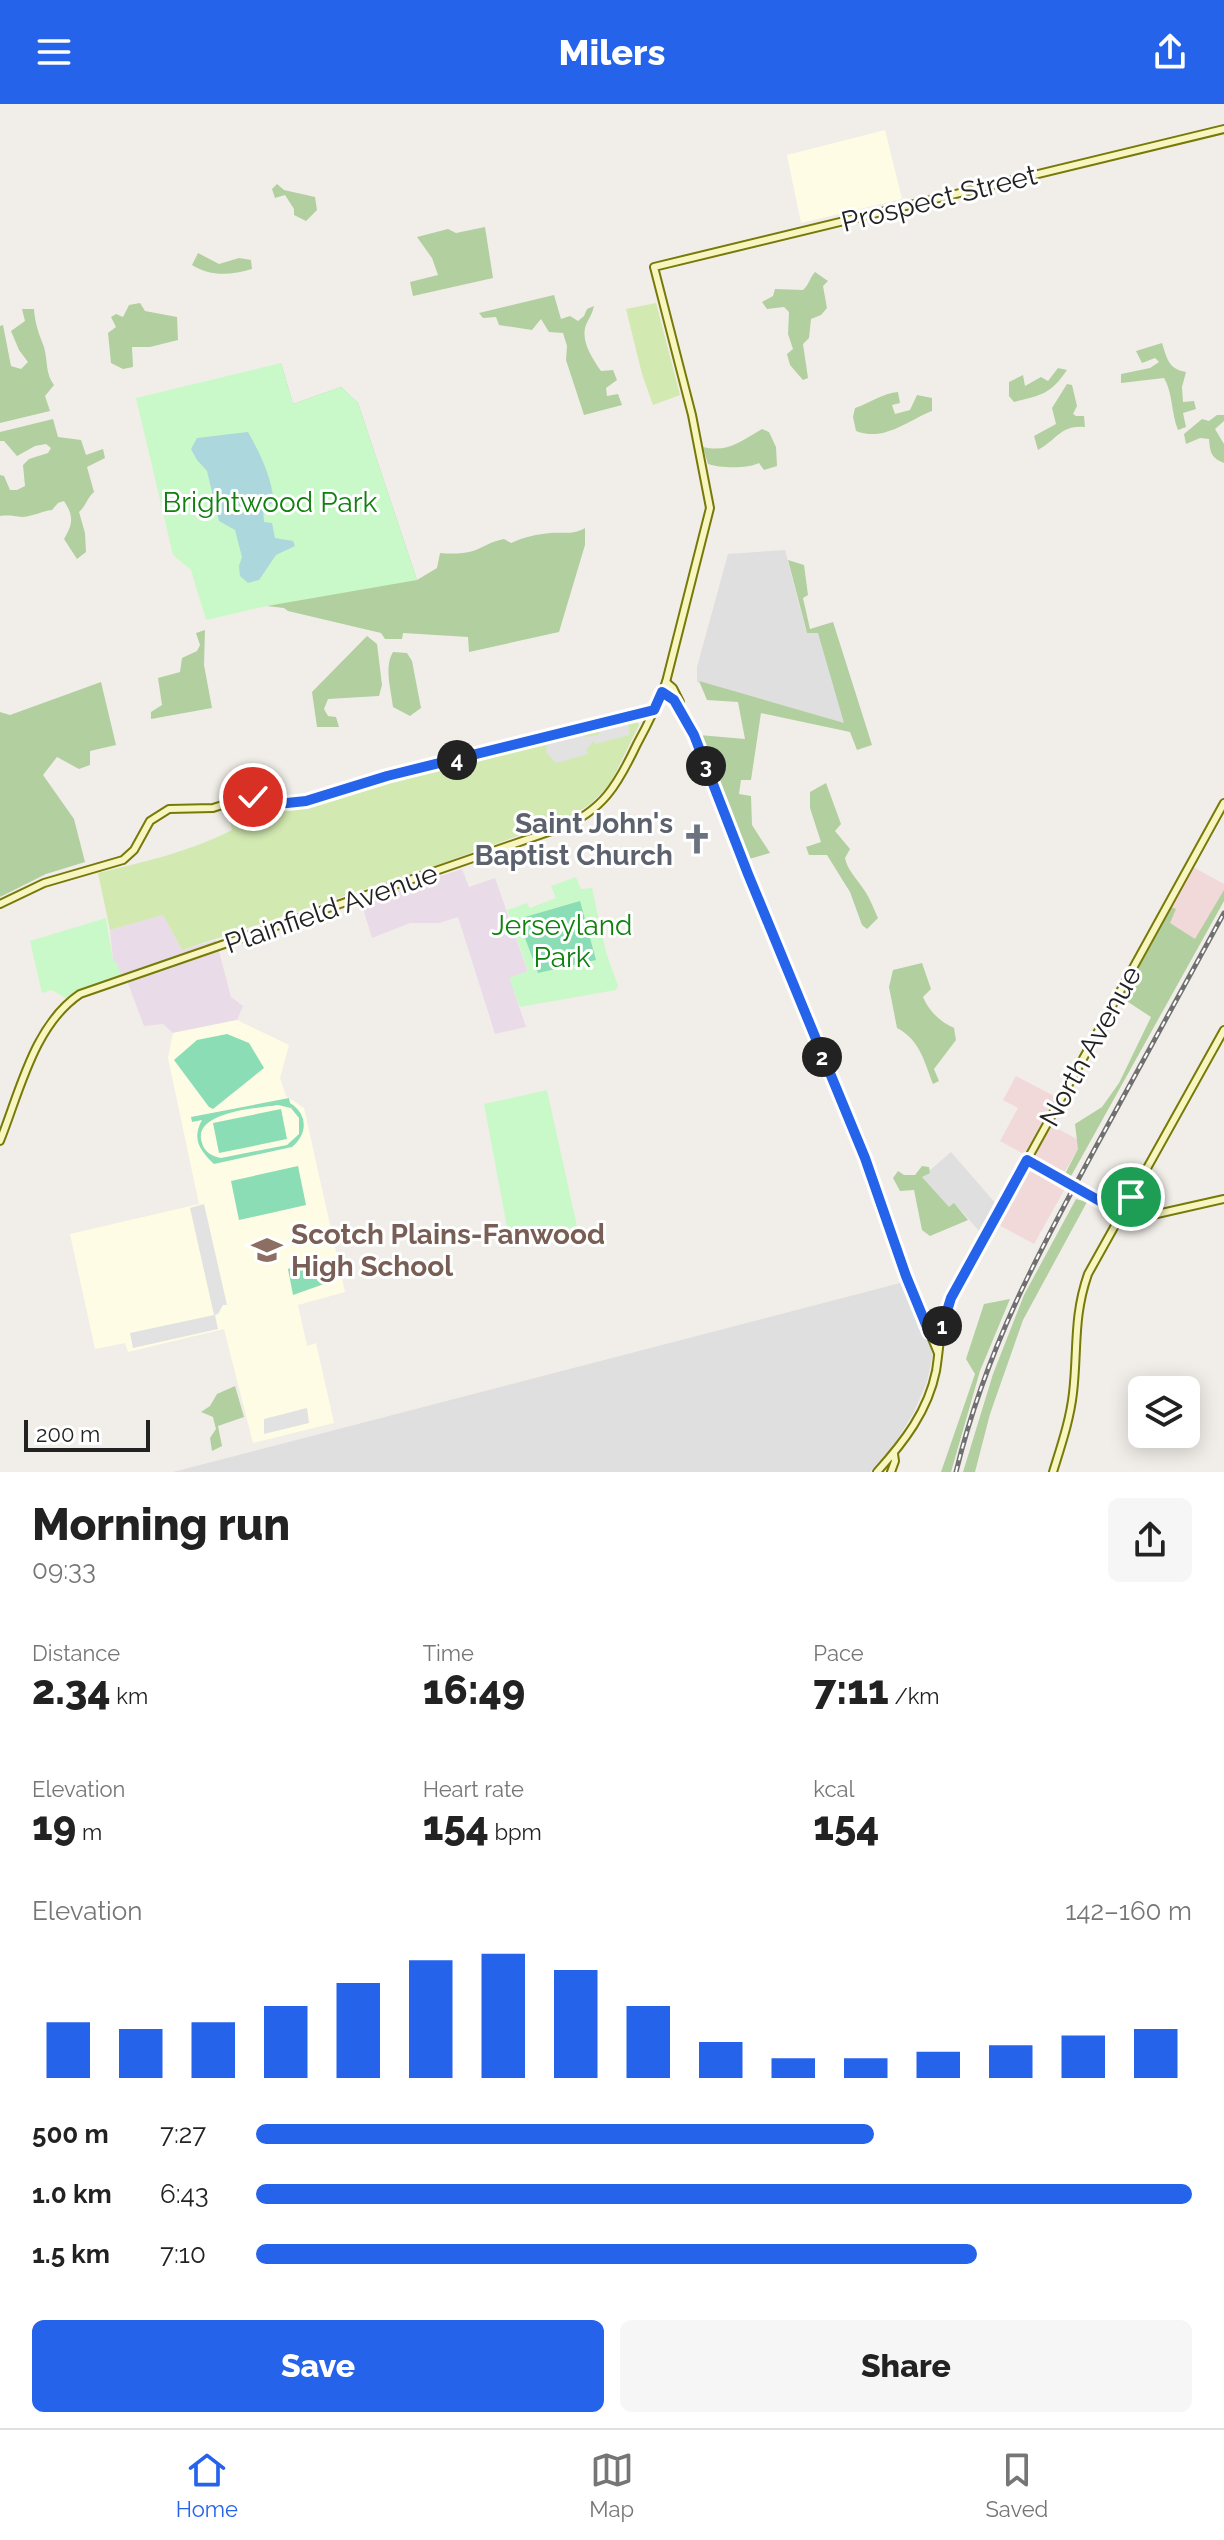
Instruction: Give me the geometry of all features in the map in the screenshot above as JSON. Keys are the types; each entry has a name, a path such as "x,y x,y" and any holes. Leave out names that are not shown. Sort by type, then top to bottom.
{"street":[{"name":"Prospect Street","path":"654,267 1224,129"},
{"name":"Plainfield Avenue","path":"0,1141 46,1029 63,1006 80,994 576,822 601,803 616,785 666,682 710,508 692,415 654,267"},
{"path":"666,682 673,688 694,735 865,1158 906,1276 938,1353"},
{"path":"662,692 671,696 683,713"},
{"path":"0,904 44,883 123,860 134,850 150,821 169,809 213,808 247,797 287,803 306,801 387,776 654,710"},
{"name":"North Avenue","path":"891,1472 894,1454 923,1409 934,1379 941,1330 951,1298 1224,803"},
{"path":"1053,1472 1073,1397 1079,1304 1088,1274 1224,1030"},
{"path":"1027,1160 1135,1219 1224,1199"},
{"path":"929,1332 941,1330"},
{"path":"877,1472 894,1454"}],"shaded area":[{"path":"885,130 902,199 801,223 787,155"},
{"path":"785,550 806,631 833,622 867,730 697,682 697,667 728,554"},
{"path":"628,723 630,735 595,744 594,741 586,750 589,754 556,763 546,752 544,743 583,733 585,737 599,735 599,731"},
{"path":"1193,867 1224,884 1224,893 1198,941 1163,921"},
{"path":"462,869 469,887 495,878 528,972 510,979 526,1027 495,1034 458,917 439,923 410,923 372,938 361,902"},
{"path":"163,915 182,950 216,940 231,997 243,1006 237,1020 173,1033 163,1024 144,1026 126,978 122,978 113,961 110,930"},
{"name":"Scotch Plains-Fanwood High School","path":"237,1020 289,1045 280,1078 286,1096 304,1108 345,1292 298,1305 307,1346 316,1343 334,1423 253,1443 224,1329 128,1352 125,1343 95,1349 70,1234 199,1204 168,1058 173,1033"},
{"path":"1016,1076 1056,1097 1022,1153 1000,1141 1018,1108 1003,1100"},
{"path":"1051,1125 1082,1142 1063,1175 1034,1157"},
{"path":"951,1152 996,1204 981,1233 955,1204 949,1208 922,1177"},
{"path":"1027,1169 1066,1187 1034,1244 997,1224"},
{"path":"204,1204 227,1305 223,1305 215,1315 218,1329 133,1348 130,1333 214,1315 190,1208"},
{"path":"904,1282 933,1354 927,1382 914,1412 894,1445 870,1472 173,1472"},
{"path":"307,1408 309,1423 264,1434 264,1419"}],"green space":[{"path":"277,184 284,190 315,197 317,210 306,221 294,215 294,209 285,195 275,198 272,189"},
{"path":"485,227 493,278 413,296 410,282 438,275 432,258 417,237 448,229 456,233"},
{"path":"198,253 219,264 239,258 251,260 252,269 229,274 206,272 192,265"},
{"path":"815,272 828,281 823,286 827,308 811,319 809,338 803,344 808,378 803,380 790,365 787,354 793,349 788,334 789,312 784,307 767,309 762,302 773,296 775,289 803,290"},
{"path":"554,295 561,319 570,316 578,321 587,309 594,306 586,325 586,343 601,371 613,370 617,380 606,388 607,396 618,394 622,405 584,415 566,360 567,346 563,333 549,332 541,319 532,330 499,325 496,317 483,318 479,313"},
{"path":"140,303 145,311 177,317 178,340 150,347 132,347 133,367 123,369 111,363 108,333 116,327 111,317 116,314 123,317 129,305"},
{"path":"656,303 680,395 653,405 626,309"},
{"path":"22,309 34,309 54,385 45,396 50,411 0,423 0,326 3,325 11,366 21,369 28,362 11,331 25,321"},
{"path":"1162,343 1172,365 1186,372 1182,387 1183,402 1194,401 1196,409 1183,413 1186,427 1178,430 1164,378 1121,383 1121,374 1150,368 1159,362 1155,358 1142,363 1136,351"},
{"path":"281,363 293,404 341,387 358,403 417,580 437,568 440,553 465,553 504,539 511,543 536,535 585,528 585,545 559,632 469,652 468,637 403,633 402,639 385,639 381,633 267,606"},
{"name":"Brightwood Park","path":"281,363 293,404 341,387 358,403 417,580 206,620 191,570 173,555 136,398"},
{"path":"1058,368 1067,370 1044,393 1014,402 1009,396 1009,382 1023,375 1025,386 1041,377 1048,381"},
{"path":"1067,384 1072,385 1077,406 1073,414 1084,416 1085,427 1070,428 1038,450 1034,436 1056,424 1052,408"},
{"path":"898,392 900,403 892,405 895,414 910,410 917,395 932,398 932,411 886,432 866,434 856,431 855,408"},
{"path":"1217,415 1224,415 1224,421 1215,429 1224,444 1224,463 1212,454 1209,439 1200,438 1186,444 1184,434 1202,419 1209,421"},
{"path":"53,419 58,437 81,440 86,455 103,449 105,458 87,467 94,492 79,512 86,552 77,559 64,539 71,520 64,501 52,510 29,516 0,516 0,475 4,476 10,490 25,486 23,465 29,459 48,453 51,448 46,444 35,446 17,456 4,441 0,441 0,432"},
{"path":"762,429 769,432 776,447 777,466 764,470 759,463 734,467 708,464 703,447 727,447"},
{"path":"788,560 804,565 808,595 803,598 810,629 833,622 872,745 857,750 850,732 761,713 751,780 741,780 739,794 751,796 752,825 770,853 749,859 699,735 745,739 738,702 707,700 699,681 844,723 818,633 807,633"},
{"path":"205,630 204,665 212,708 151,719 151,712 162,705 158,678 180,672 182,658 197,651 200,645 196,633"},
{"path":"367,636 377,644 382,685 379,696 328,699 324,709 328,716 336,717 339,727 317,727 312,692"},
{"path":"393,652 407,653 412,661 421,708 410,716 393,707 389,671"},
{"path":"101,682 116,745 90,751 90,765 79,769 57,757 43,775 74,819 85,862 46,874 0,897 0,712 10,715"},
{"path":"637,719 639,725 609,786 589,805 568,818 182,950 163,915 110,930 98,873 183,850 232,830 227,807 260,803 284,810 542,740"},
{"path":"826,783 841,824 835,831 850,849 846,862 878,918 867,929 862,925 850,892 827,855 809,855 806,847 821,842 810,808 810,792"},
{"name":"Jerseyland Park","path":"576,877 581,889 592,888 606,952 618,986 616,990 520,1007 509,978 528,971 507,910 527,903 530,908 556,898 551,886"},
{"path":"1224,890 1224,901 1070,1178 1064,1176 1078,1149 1075,1124 1102,1107 1119,1083 1151,1017 1122,998 1171,907 1176,909 1170,923 1195,939"},
{"path":"580,901 596,960 538,973 518,919"},
{"path":"106,918 113,961 117,963 122,978 70,1001 52,990 42,993 30,941"},
{"path":"922,963 931,989 923,997 936,1016 954,1028 956,1040 934,1069 939,1081 933,1084 916,1045 897,1028 889,987 893,970"},
{"path":"227,1034 249,1043 264,1068 213,1109 174,1060 197,1040"},
{"path":"547,1090 577,1226 511,1249 484,1104"},
{"path":"289,1098 304,1124 301,1136 292,1147 214,1164 202,1150 198,1139 202,1120 192,1122 191,1117","holes":["278,1105 291,1108 299,1118 299,1134 287,1145 221,1158 209,1154 203,1146 201,1133 206,1124 216,1118"]},
{"path":"281,1109 287,1139 219,1153 213,1123"},
{"path":"298,1166 306,1205 239,1220 231,1181"},
{"path":"922,1166 929,1167 930,1173 922,1177 949,1207 954,1203 968,1220 930,1236 922,1230 914,1190 900,1191 893,1178 898,1171 904,1175 915,1175"},
{"path":"1076,1199 1087,1202 1023,1320 990,1414 975,1472 963,1472 993,1374 1024,1295"},
{"path":"319,1256 324,1284 293,1295 288,1269"},
{"path":"1010,1299 980,1371 951,1472 941,1472 975,1374 966,1359 984,1304"},
{"path":"235,1386 244,1417 218,1426 222,1446 212,1451 210,1438 216,1429 213,1417 201,1412 210,1406 217,1394"}],"water":[{"path":"248,432 265,466 273,492 274,502 263,508 264,522 272,523 275,538 293,541 295,546 276,555 259,580 248,583 240,576 242,557 235,530 219,521 207,471 191,449 197,438"}],"railway":[{"path":"956,1472 982,1384 1035,1263 1224,913"}],"place":[{"name":"Saint John's Baptist Church","path":"697,839"},
{"name":"Scotch Plains-Fanwood High School","path":"267,1250"}],"route":[{"path":"253,797 287,803 306,801 387,776 654,710 662,692 667,694 683,713 694,735 865,1158 929,1332 941,1330 951,1298 1027,1160 1121,1213 1131,1197"}]}
